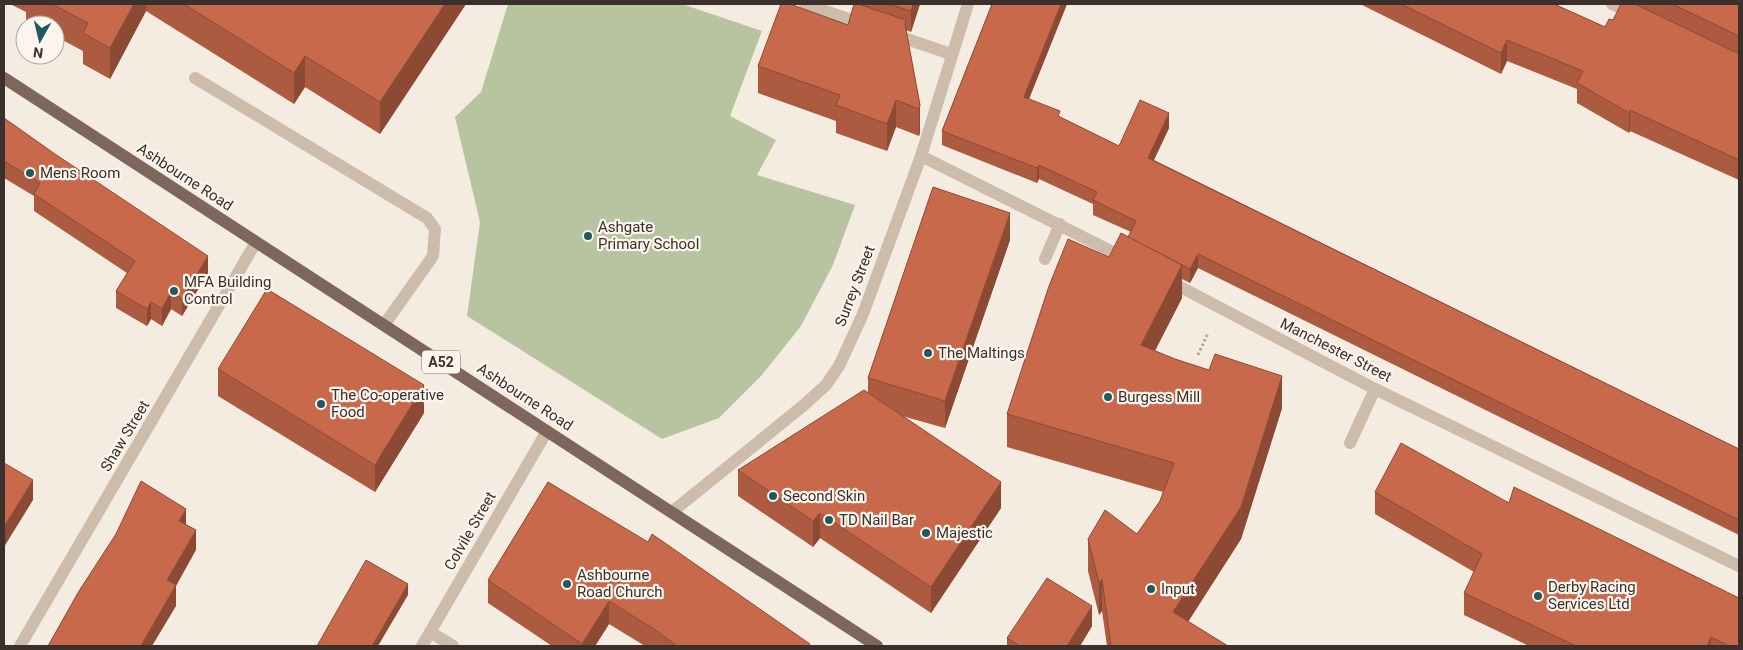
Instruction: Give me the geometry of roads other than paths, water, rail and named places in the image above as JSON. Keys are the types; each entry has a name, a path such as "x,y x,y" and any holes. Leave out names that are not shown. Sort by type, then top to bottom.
{"main road":[{"name":"Ashbourne Road","path":"4,78 672,512 869,644"}],"street":[{"path":"805,4 951,54"},
{"name":"Surrey Street","path":"672,512 804,404 826,384 839,366 863,314 921,156 968,4"},
{"path":"1612,4 1646,20"},
{"path":"195,78 428,218 434,229 433,256 384,325"},
{"path":"921,156 1141,266"},
{"path":"1045,259 1060,224"},
{"name":"Shaw Street","path":"20,646 256,242"},
{"name":"Manchester Street","path":"1159,276 1375,389 1739,566"},
{"path":"1350,443 1375,389"},
{"name":"Colvile Street","path":"422,646 547,431"},
{"path":"430,632 453,646"}],"place":[{"name":"Mens Room","path":"30,173"},
{"name":"Ashgate Primary School","path":"588,236"},
{"name":"MFA Building Control","path":"174,291"},
{"name":"The Maltings","path":"928,353"},
{"name":"Burgess Mill","path":"1108,397"},
{"name":"The Co-operative Food","path":"321,404"},
{"name":"Second Skin","path":"773,496"},
{"name":"TD Nail Bar","path":"829,520"},
{"name":"Majestic","path":"926,533"},
{"name":"Ashbourne Road Church","path":"567,584"},
{"name":"Input","path":"1151,589"},
{"name":"Derby Racing Services Ltd","path":"1538,596"}]}
